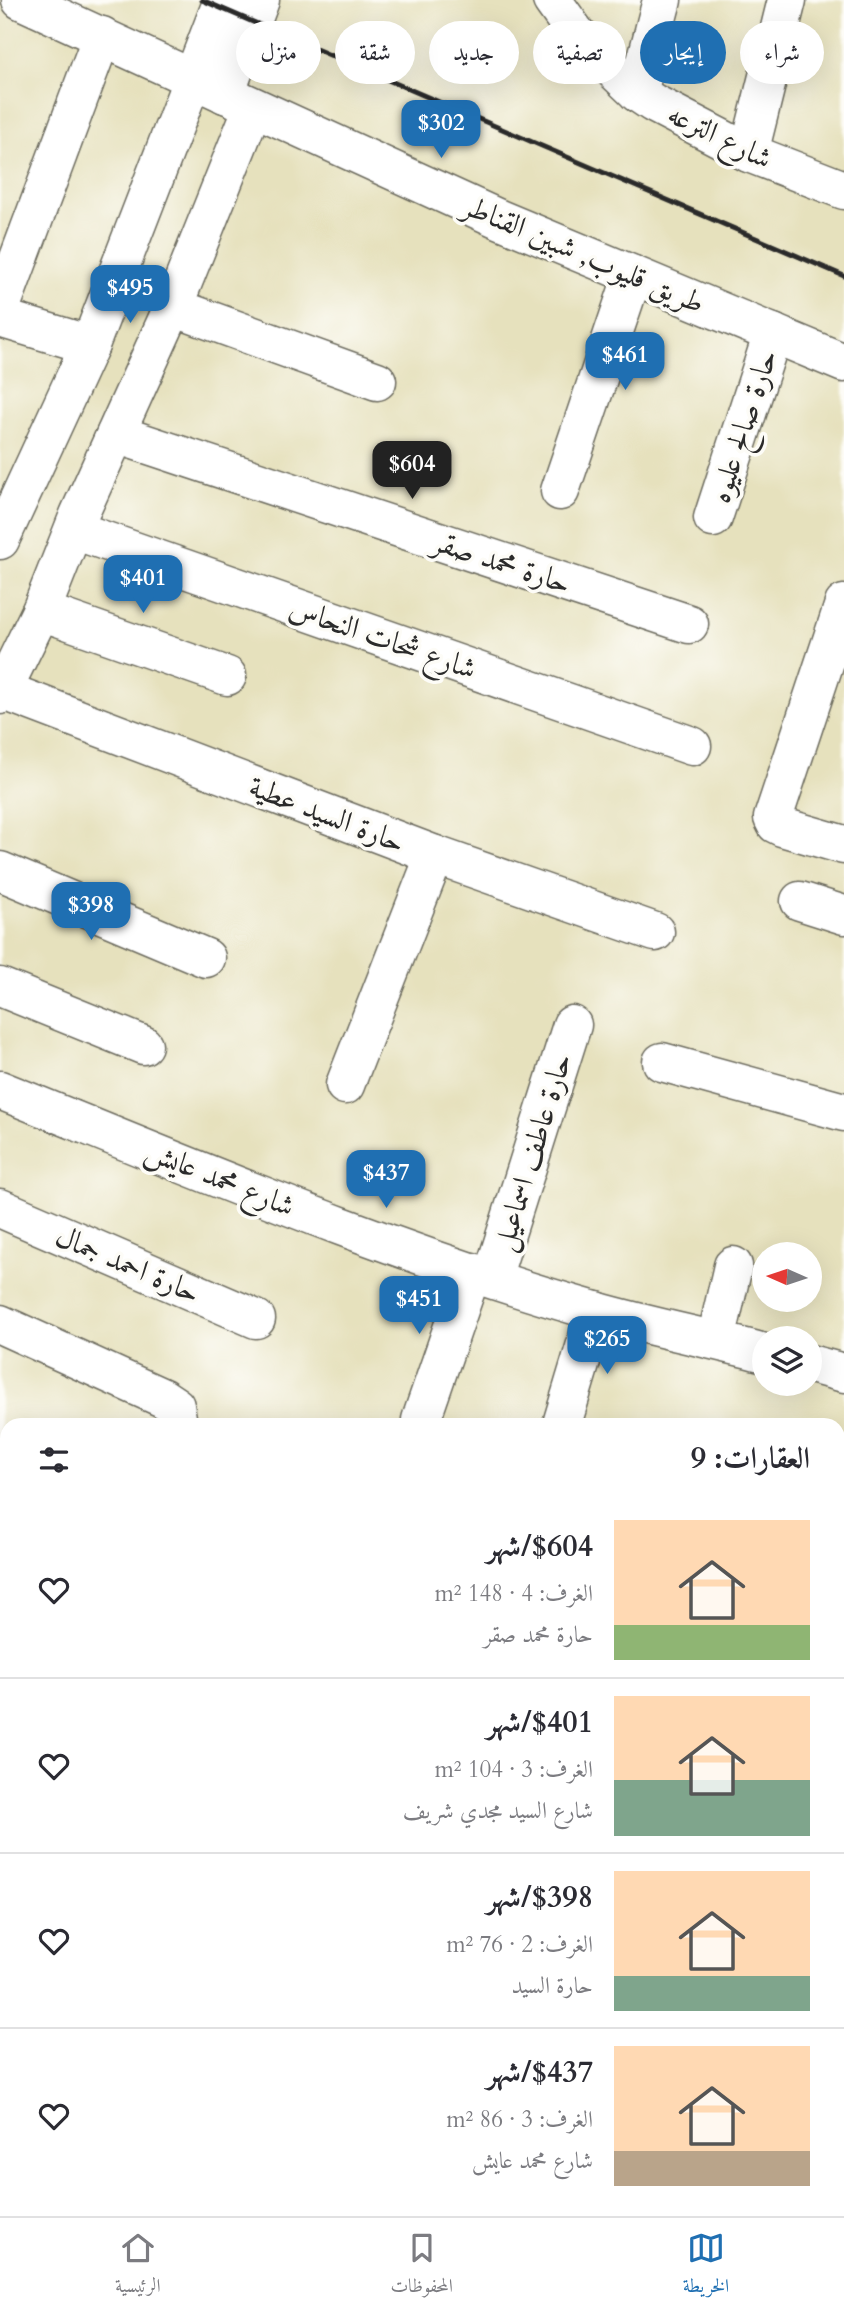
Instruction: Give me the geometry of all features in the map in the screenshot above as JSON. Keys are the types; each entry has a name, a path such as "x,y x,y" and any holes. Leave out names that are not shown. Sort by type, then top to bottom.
{"street":[{"name":"طريق قليوب, شبين القناطر","path":"21,0 499,219 844,363"},
{"path":"1,692 41,611 76,523 173,307 223,94 223,0"},
{"path":"0,540 11,493 223,94 260,0"},
{"name":"شارع الترعه","path":"552,0 577,35 638,93 653,103 749,153 844,190"},
{"path":"638,93 662,0"},
{"path":"749,153 787,0"},
{"path":"0,309 102,36"},
{"path":"560,491 633,275"},
{"path":"173,307 377,381"},
{"path":"0,318 90,345"},
{"name":"حارة صالح عليوه","path":"713,518 774,333"},
{"name":"حارة محمد صقر","path":"116,434 690,624"},
{"name":"شارع شحات النحاس","path":"11,493 76,523 692,746"},
{"path":"844,604 773,818 776,824 782,827 844,845"},
{"path":"41,611 227,676"},
{"name":"حارة السيد عطية","path":"1,692 435,855 655,932"},
{"path":"345,1085 435,855"},
{"path":"0,871 206,958"},
{"path":"800,901 844,915"},
{"path":"0,987 143,1045"},
{"name":"حارة عاطف اسماعيل","path":"422,1418 482,1275 572,1025"},
{"path":"662,1062 844,1112"},
{"name":"شارع محمد عايش","path":"0,1090 294,1209 482,1275 596,1311 752,1350"},
{"name":"حارة احمد جمال","path":"0,1209 256,1320"},
{"path":"716,1340 733,1266"},
{"path":"564,1418 596,1311"},
{"path":"0,1324 163,1398 175,1406 177,1418"},
{"path":"822,1367 844,1373"}],"railway":[{"path":"202,0 844,276"}]}
